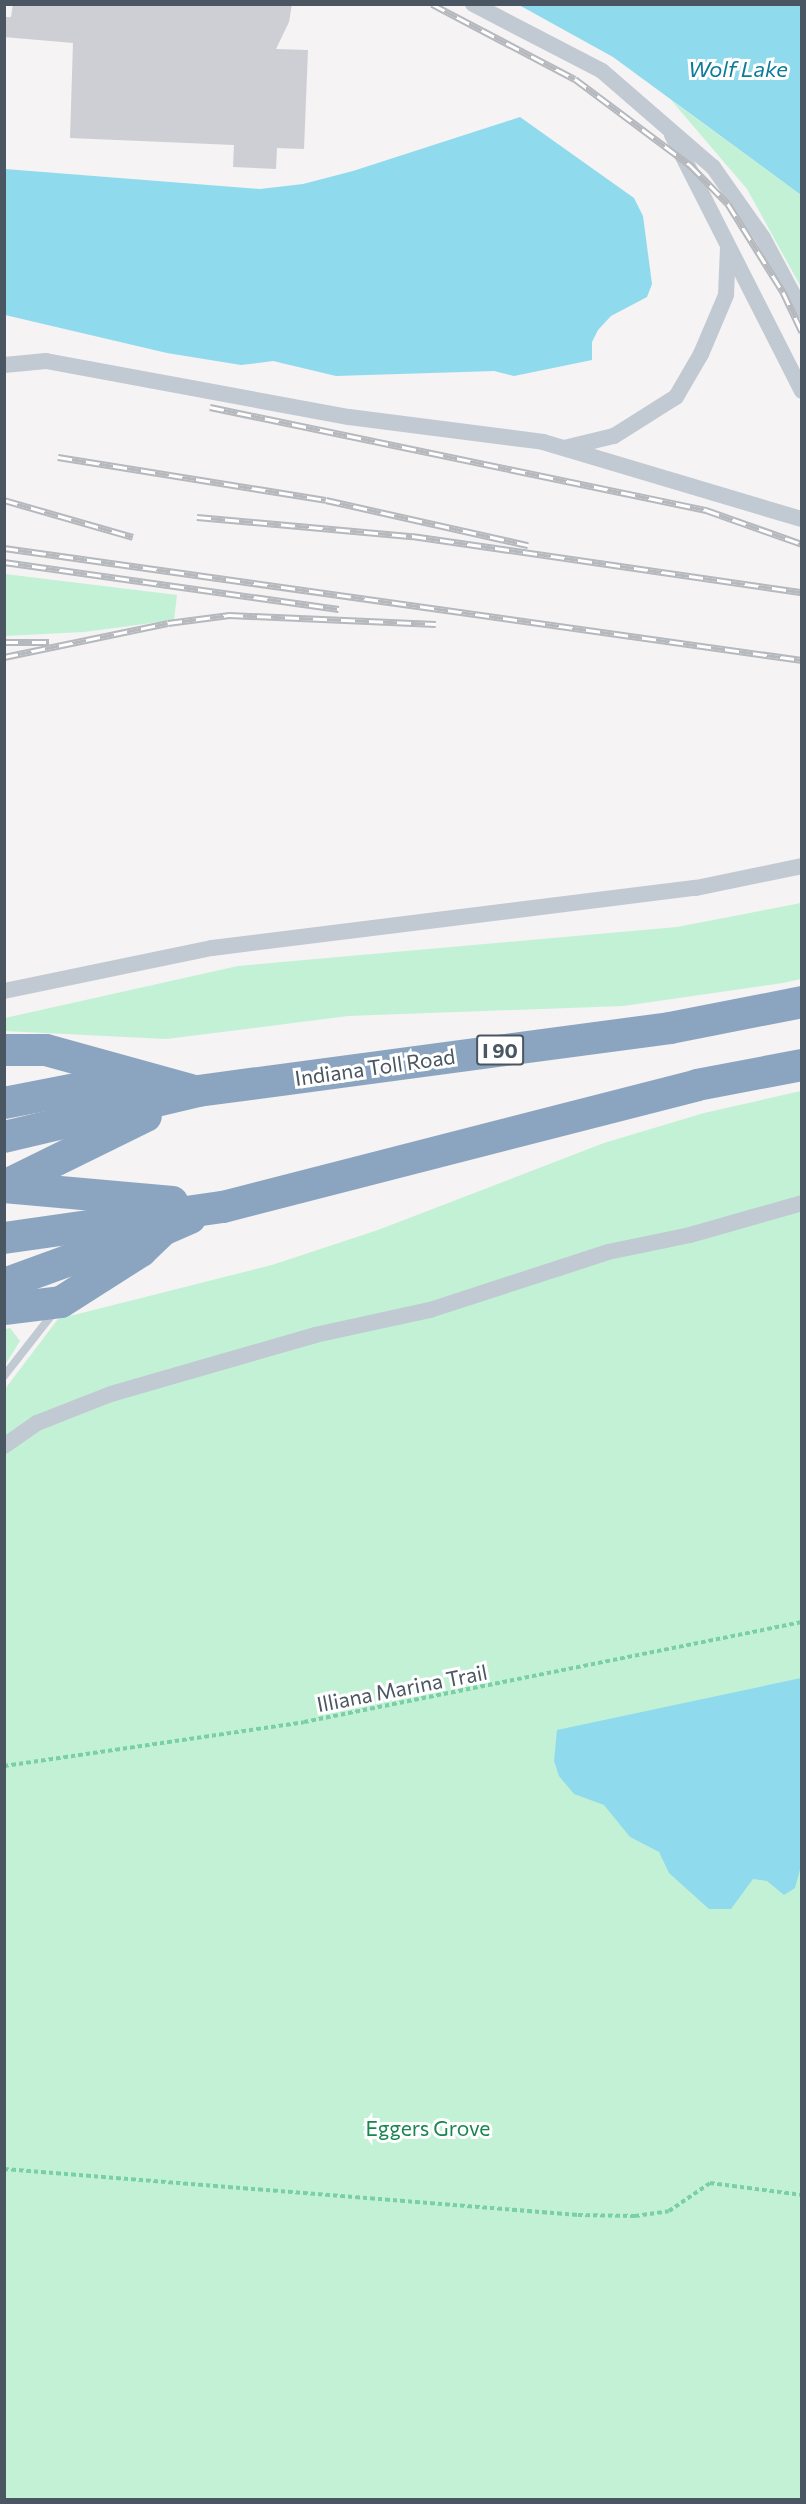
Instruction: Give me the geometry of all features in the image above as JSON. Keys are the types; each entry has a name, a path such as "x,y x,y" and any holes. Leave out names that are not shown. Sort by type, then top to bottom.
{"highway":[{"name":"Indiana Toll Road","path":"198,1090 669,1028 801,1002"},
{"path":"4,1050 46,1050 102,1064 175,1088 198,1090"},
{"path":"4,1072 102,1064"},
{"name":"I 90","path":"9,1241 142,1227 697,1085 801,1065"},
{"path":"4,1103 142,1076"},
{"name":"I 90","path":"4,1137 198,1090"},
{"name":"I 90","path":"4,1187 198,1090"},
{"name":"I 90","path":"4,1187 213,1209"},
{"path":"4,1309 61,1302 141,1251 163,1230 213,1209"},
{"path":"4,1284 142,1227"}],"street":[{"path":"472,4 602,71 713,167 763,238 801,311"},
{"path":"669,129 801,391"},
{"path":"564,448 614,436 676,397 701,354 726,295 728,246"},
{"path":"4,365 46,361 349,417 543,442 801,519"},
{"path":"4,991 212,948 696,888 801,866"},
{"path":"4,1446 37,1423 111,1394 315,1335 429,1310 608,1252 690,1235 801,1203"}],"lane":[{"path":"4,1376 61,1302 142,1227"}],"path":[{"name":"Illiana Marina Trail","path":"4,1766 304,1722 801,1622"},
{"path":"4,2169 578,2215 635,2216 669,2211 710,2183 801,2195"}],"green space":[{"path":"671,100 801,195 801,287 747,189"},
{"path":"5,574 177,595 174,620 84,632 5,636"},
{"path":"801,903 801,979 783,983 623,1006 348,1016 166,1039 5,1031 5,1018 238,966 677,927"},
{"name":"Eggers Grove","path":"801,1091 801,2499 5,2499 5,1389 58,1319 272,1265 378,1230 604,1143 704,1113"},
{"path":"10,1328 20,1341 5,1365 5,1329"}],"water":[{"name":"Wolf Lake","path":"519,5 801,5 801,195 613,57"},
{"path":"520,117 634,198 643,216 652,284 647,297 611,316 598,330 592,342 592,360 514,376 494,371 336,376 273,361 241,365 167,353 5,315 5,169 260,189 303,184 353,171"},
{"path":"801,1678 801,1866 795,1888 784,1895 767,1881 753,1879 731,1909 709,1909 669,1873 659,1852 630,1837 604,1805 574,1794 559,1776 554,1761 557,1730"}],"building":[{"path":"13,4 292,4 289,22 276,49 308,50 304,149 277,148 276,169 233,167 234,145 70,138 73,43 4,37 4,17 11,17"}],"railway":[{"path":"432,4 575,79 690,165 728,204 783,292 802,332"},
{"path":"210,407 706,510 802,544"},
{"path":"58,457 326,500 528,545"},
{"path":"4,500 133,537"},
{"path":"197,517 412,536 802,592"},
{"path":"4,548 802,660"},
{"path":"4,562 339,609"},
{"path":"4,657 168,623 229,615 436,624"},
{"path":"4,642 49,642"}]}
